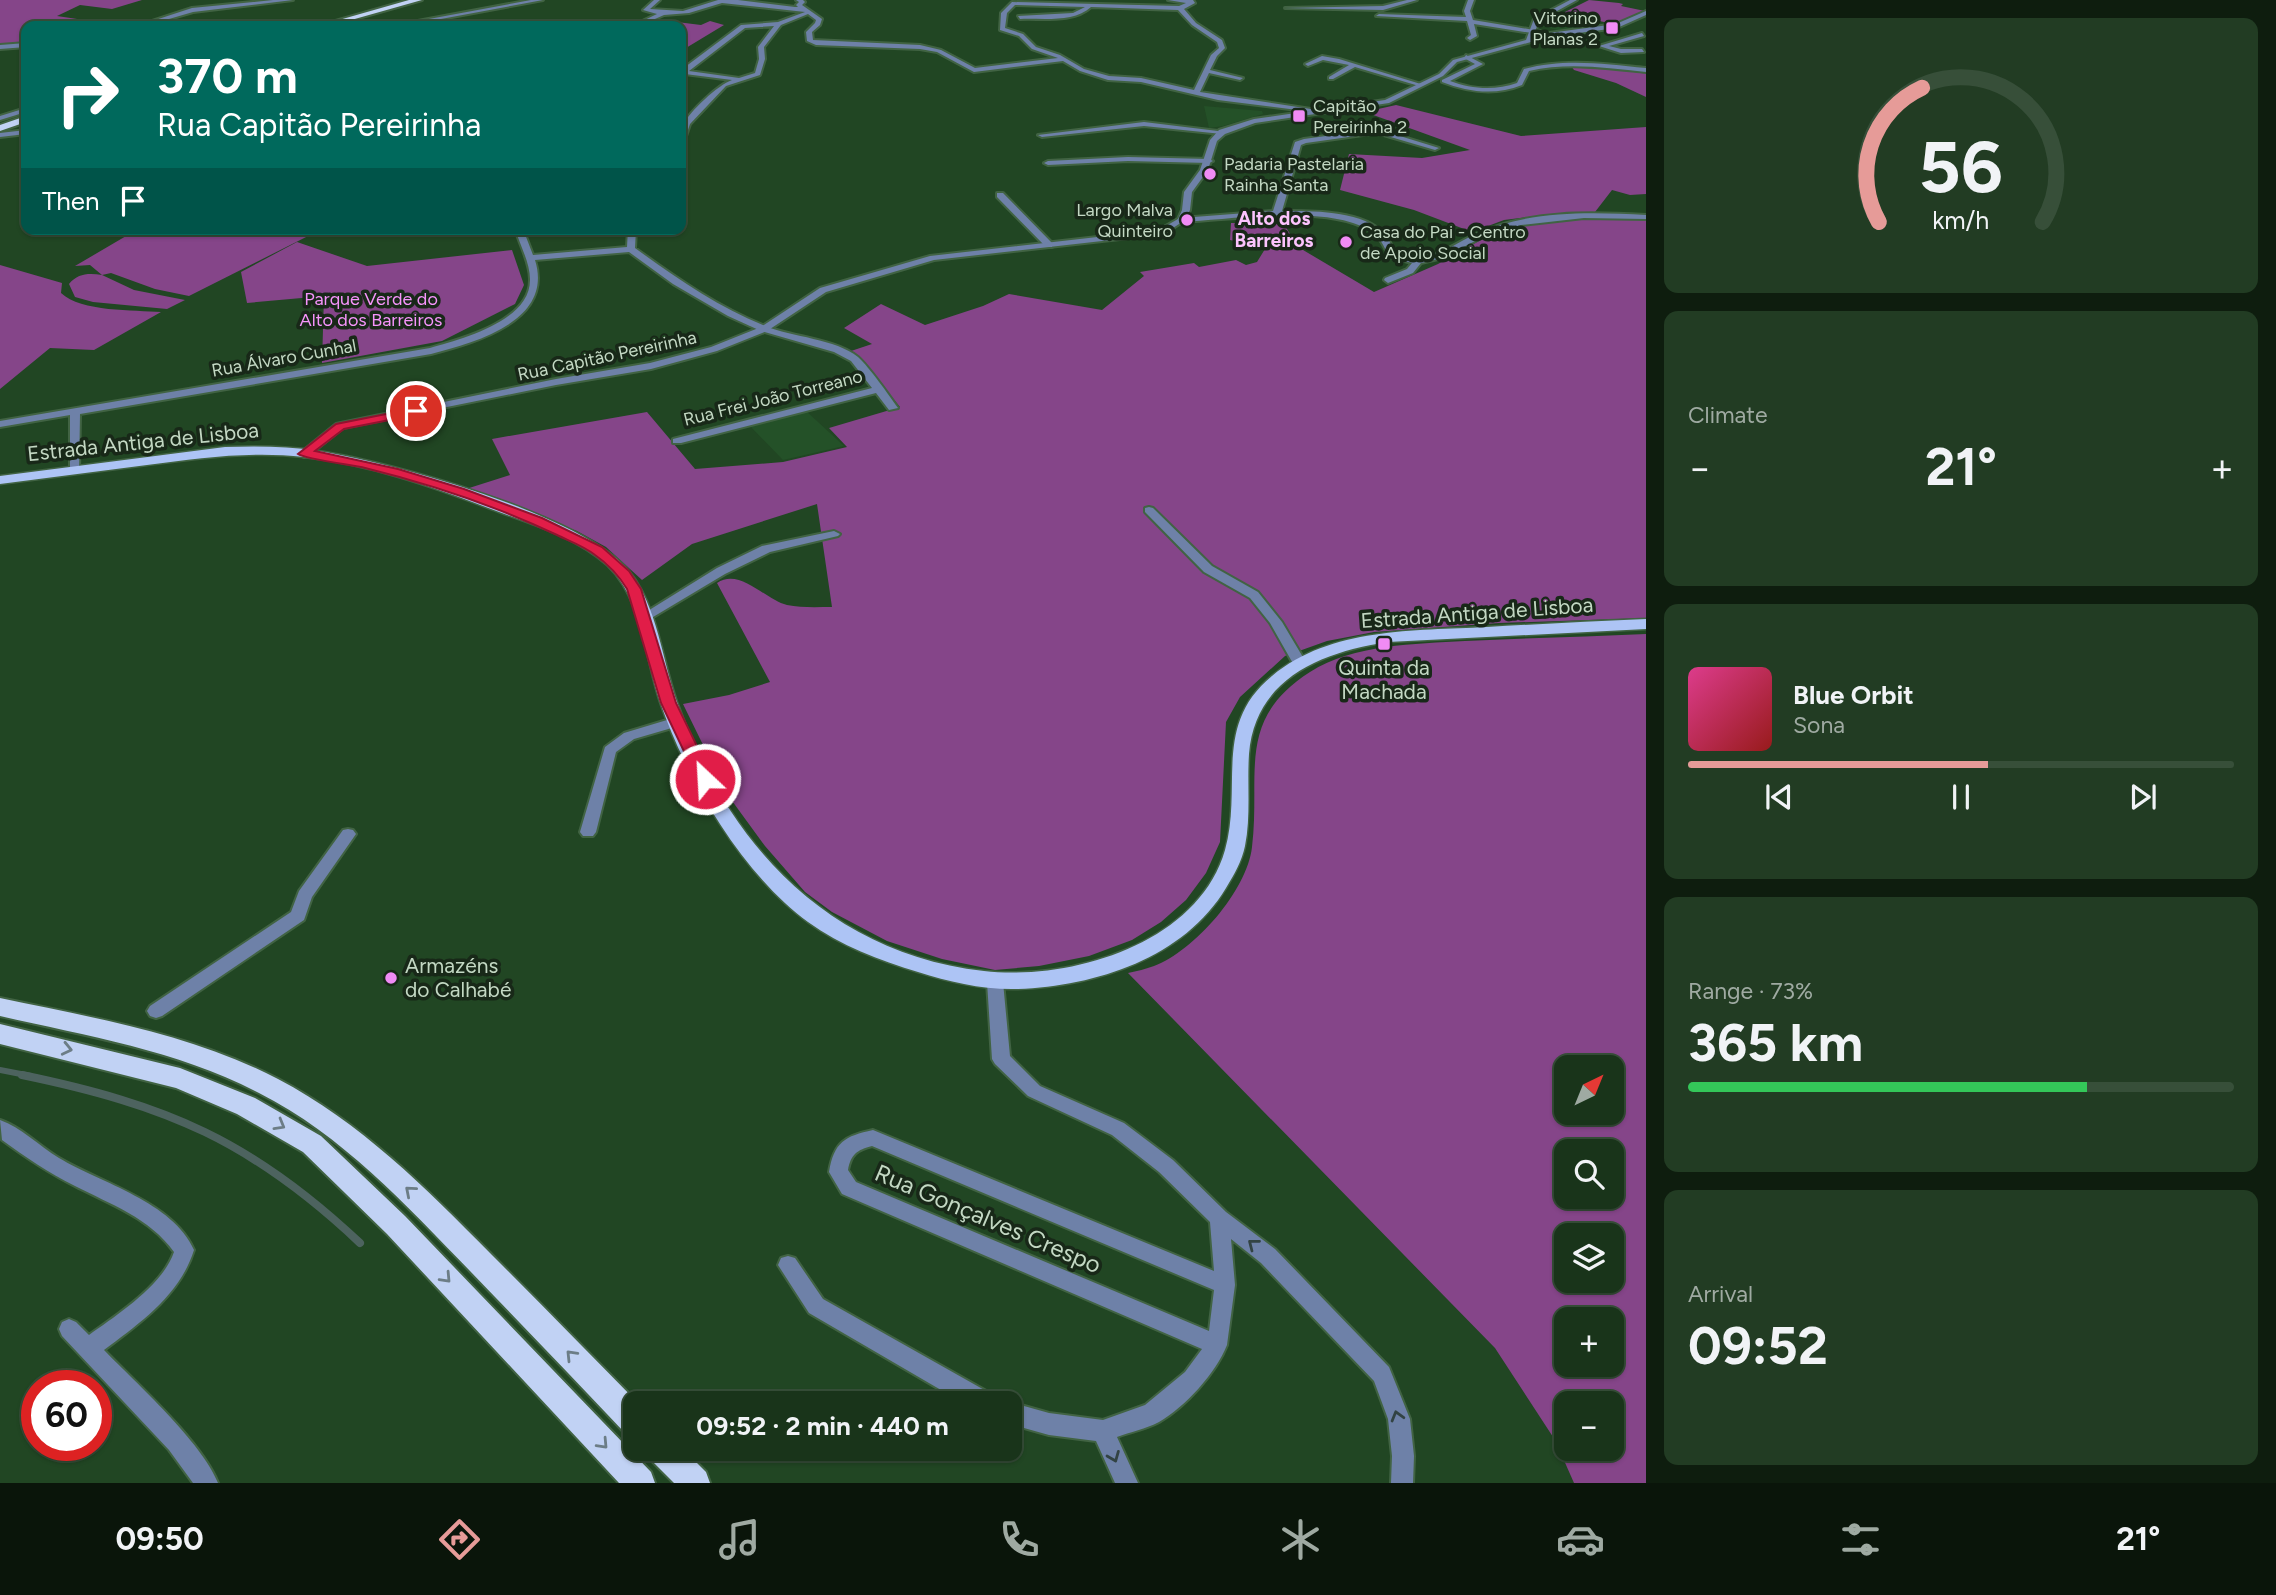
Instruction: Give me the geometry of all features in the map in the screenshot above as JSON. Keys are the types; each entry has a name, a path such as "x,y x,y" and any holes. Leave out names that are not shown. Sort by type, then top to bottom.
{"highway":[{"path":"340,21 418,0"},
{"path":"356,21 431,1"},
{"path":"0,128 21,121"},
{"path":"0,134 21,127"},
{"path":"0,1007 132,1037 199,1057 268,1086 332,1124 422,1202 623,1409"},
{"path":"0,1034 180,1078 246,1106 312,1144 396,1224 640,1483"},
{"path":"674,1461 695,1483"}],"main road":[{"name":"Estrada Antiga de Lisboa","path":"0,480 225,451 263,450 331,456 405,475 482,500 570,534 598,550 624,574 634,589 669,703 714,798 752,851 793,899 823,921 880,952 938,971 995,982 1044,979 1145,953 1177,934 1202,909 1222,880 1236,847 1238,752 1244,726 1255,703 1300,664 1334,649 1380,639 1646,624"}],"street":[{"path":"156,21 192,10 290,0"},
{"path":"422,21 540,0"},
{"path":"657,0 646,8 662,14"},
{"path":"799,0 802,2 800,5 819,19 818,24 809,32 810,41 816,43 920,47 939,51 974,69 1065,60"},
{"path":"1020,17 1073,15 1082,13 1100,0"},
{"path":"1171,0 1193,2 1182,8 1016,1 1002,15 1002,29 1021,35 1034,48 1082,70 1108,78 1140,80 1196,94 1321,111"},
{"path":"1288,8 1382,8 1405,5 1414,0"},
{"path":"1470,38 1474,36 1467,11 1471,0"},
{"path":"1181,220 1186,210 1188,192 1209,161 1214,139 1222,132 1254,121 1387,102 1441,75 1449,64 1523,43 1543,16 1574,0"},
{"path":"722,11 741,1"},
{"path":"646,21 662,14 690,11 715,2 741,1 807,10"},
{"path":"752,14 774,7"},
{"path":"1182,8 1194,24 1220,41 1222,48 1214,55 1196,94"},
{"path":"686,70 712,47 743,26 779,24 807,10"},
{"path":"1380,16 1471,20 1512,30 1552,34 1617,26 1646,13"},
{"path":"686,126 724,85 758,74 762,59 761,47 779,24"},
{"path":"1617,26 1644,34"},
{"path":"1532,32 1552,34"},
{"path":"1580,32 1616,42"},
{"path":"1642,51 1621,51 1602,46 1644,34"},
{"path":"0,47 21,46"},
{"path":"1466,57 1480,64 1444,81 1472,89 1500,90 1520,84 1526,70 1536,67 1567,64 1646,70"},
{"path":"1308,64 1322,58 1421,85"},
{"path":"1331,78 1354,65"},
{"path":"1206,71 1240,78"},
{"path":"686,73 738,79"},
{"path":"0,118 21,112"},
{"path":"686,113 696,114"},
{"path":"1042,135 1144,124 1222,132"},
{"path":"1277,213 1298,144 1304,141 1377,131 1435,148"},
{"path":"0,134 21,132"},
{"path":"1048,163 1139,159 1209,161"},
{"path":"1000,195 1049,245"},
{"path":"1181,220 1277,213 1353,220 1380,233 1393,256 1418,262 1432,261 1480,235 1513,224 1558,218 1646,217"},
{"name":"Rua Capitão Pereirinha","path":"304,454 340,426 556,382 651,366 715,349 764,329 823,290 933,258 1149,235 1167,229 1181,220"},
{"name":"Rua Álvaro Cunhal","path":"0,424 419,353 470,340 519,312 532,295 535,281 521,235"},
{"path":"528,258 631,249 632,235"},
{"name":"Rua Frei João Torreano","path":"631,249 676,282 764,329 836,350 854,359 893,408"},
{"path":"1388,280 1410,271 1418,262"},
{"name":"Rua Frei João Torreano","path":"677,441 878,389"},
{"path":"75,412 75,471"},
{"path":"1149,510 1208,569 1254,595 1276,622 1300,664"},
{"path":"644,617 721,571 766,549 834,534"},
{"path":"587,832 610,750 629,736 677,722"},
{"path":"156,1011 298,916 305,895 348,834"},
{"path":"995,982 1000,1059 1034,1091 1118,1129 1166,1166 1219,1218 1268,1256 1382,1374 1399,1419 1403,1456 1402,1483"},
{"path":"0,1128 34,1154 138,1210 170,1232 184,1250 177,1269 143,1307 88,1349"},
{"name":"Rua Gonçalves Crespo","path":"1217,1345 849,1188 838,1171 841,1154 854,1142 873,1138 1224,1285"},
{"path":"1022,1416 1049,1424 1103,1431 1152,1414 1193,1380 1217,1345 1224,1285 1219,1218"},
{"path":"788,1265 816,1306 964,1391"},
{"path":"69,1329 177,1443 207,1483"},
{"path":"1103,1431 1128,1483"}],"shaded area":[{"path":"1560,14 1608,26 1562,31 1540,26"},
{"path":"1204,106 1262,111 1263,114 1209,128"},
{"path":"805,410 844,446 783,460 750,426"}],"green space":[{"path":"0,0 142,0 112,9 80,5 57,16 90,21 21,21 21,44 0,46"},
{"path":"1589,0 1619,3 1623,4 1621,6 1645,11 1613,24 1563,13"},
{"path":"710,21 724,25 686,48 686,23 701,25"},
{"path":"1571,66 1646,71 1646,97 1616,83 1574,70"},
{"path":"1396,105 1521,136 1646,127 1646,194 1630,195 1612,190 1595,212 1504,220 1472,232 1414,210 1340,190 1349,154 1422,158 1470,150 1365,112"},
{"path":"1646,219 1646,618 1499,623 1374,632 1327,641 1285,656 1240,697 1226,722 1220,842 1206,873 1186,900 1161,922 1132,940 1089,956 1039,966 995,970 942,959 887,941 832,912 805,892 765,846 727,794 683,704 729,695 770,682 717,583 735,579 787,605 832,607 817,504 692,544 642,580 606,547 577,531 466,489 510,475 492,439 647,412 695,469 783,462 847,447 829,428 900,407 851,351 872,344 844,328 881,304 925,325 983,306 1009,294 1102,310 1144,276 1140,272 1194,263 1199,267 1236,260 1246,265 1257,262 1265,249 1230,240 1231,223 1284,224 1298,247 1374,292 1438,264 1486,237 1518,227 1562,220"},
{"path":"128,235 310,235 189,296 155,289 111,273 102,275 90,265 75,266"},
{"name":"Parque Verde do Alto dos Barreiros","path":"297,242 367,266 512,250 524,285 515,304 442,341 322,363 324,296 247,303 241,272"},
{"path":"0,265 62,283 61,293 81,304 108,309 161,312 94,350 50,348 0,389"},
{"path":"84,275 102,275 134,290 185,300 167,309 93,302 75,297 69,284 72,280"},
{"path":"1646,634 1646,1483 1574,1483 1564,1461 1624,1461 1624,1391 1554,1391 1554,1438 1495,1348 1128,973 1154,966 1185,947 1216,917 1240,882 1252,847 1256,750 1261,729 1271,709 1286,690 1310,672 1346,656 1385,647"}],"waterway":[{"path":"0,1070 31,1076"},
{"path":"22,1075 121,1100 164,1114 205,1132 282,1178 360,1243"}],"place":[{"name":"Vitorino Planas 2","path":"1612,28"},
{"name":"Capitão Pereirinha 2","path":"1299,116"},
{"name":"Padaria Pastelaria Rainha Santa","path":"1210,174"},
{"name":"Largo Malva Quinteiro","path":"1187,220"},
{"name":"Casa do Pai - Centro de Apoio Social","path":"1346,242"},
{"name":"Quinta da Machada","path":"1384,644"},
{"name":"Armazéns do Calhabé","path":"391,978"}],"district":[{"name":"Alto dos Barreiros","path":"1274,229"}],"route":[{"path":"416,411 340,426 304,454 331,456 393,471 460,492 570,534 598,550 624,574 634,589 669,703 705,779"}]}
